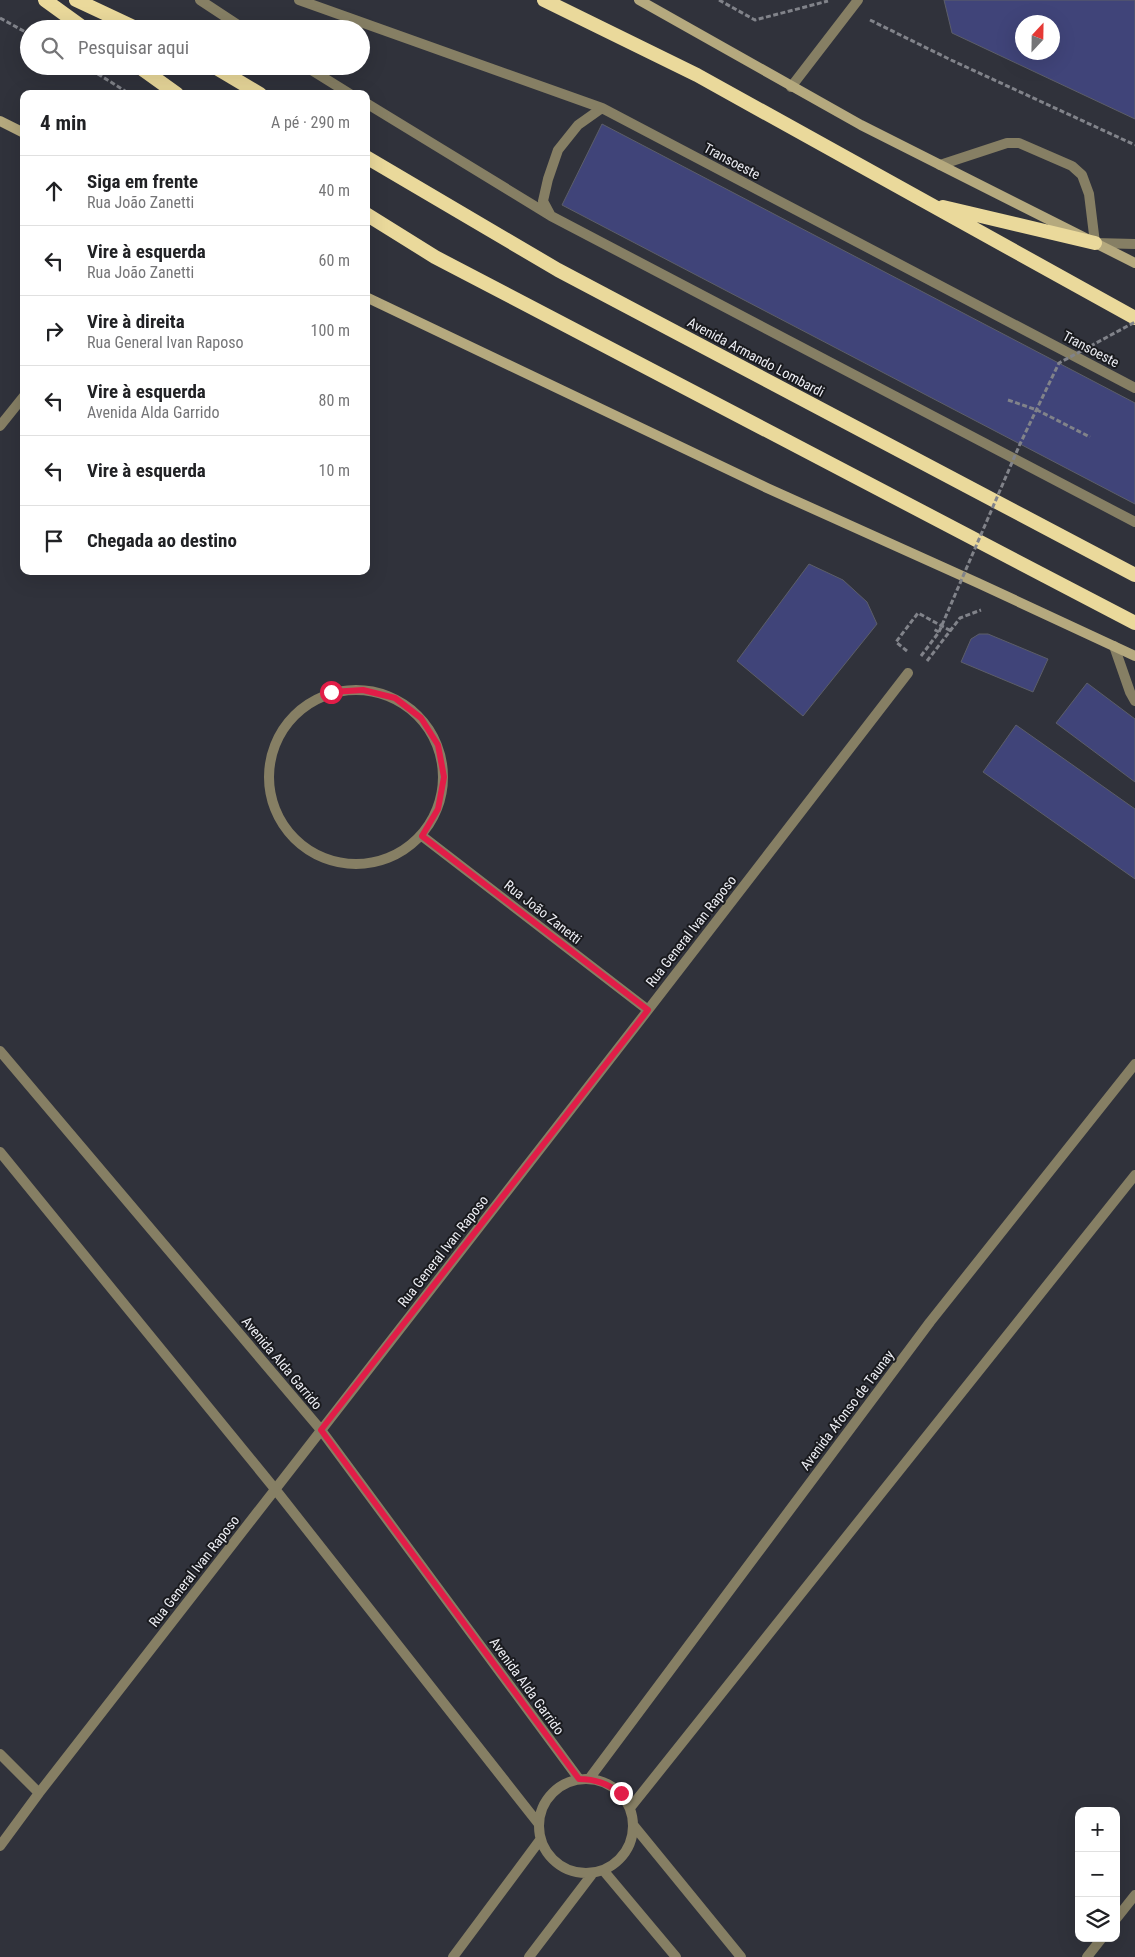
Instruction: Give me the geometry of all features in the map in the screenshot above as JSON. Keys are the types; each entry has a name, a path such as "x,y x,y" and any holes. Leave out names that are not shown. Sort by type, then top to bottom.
{"highway":[{"path":"45,0 73,20"},
{"path":"76,0 119,20"},
{"path":"544,0 697,75 1135,318"},
{"path":"151,75 172,90"},
{"path":"228,75 253,90"},
{"name":"Avenida Armando Lombardi","path":"370,159 558,270 1135,575"},
{"path":"926,203 1096,242"},
{"path":"370,217 434,257 1135,623"}],"main road":[{"path":"639,0 861,125 1135,263"},
{"path":"0,121 20,131"},
{"path":"370,299 767,488 970,579 1135,656"}],"street":[{"path":"200,0 230,20"},
{"name":"Transoeste","path":"299,0 355,20"},
{"path":"791,86 858,0"},
{"name":"Transoeste","path":"370,25 602,108 1135,388"},
{"path":"319,75 344,90"},
{"path":"370,106 551,216 1135,522"},
{"path":"551,216 544,201 548,179 558,150 578,126 602,108"},
{"path":"940,165 1007,143 1019,143 1072,166 1082,175 1089,194 1096,242 1135,244"},
{"path":"0,426 20,401"},
{"path":"1114,646 1135,701"},
{"name":"Rua General Ivan Raposo","path":"0,1846 39,1793 908,673"},
{"path":"363,690 395,698 421,718 438,745 444,777 438,809 422,836 395,856 365,865 332,862 303,847 281,824 269,794 269,761 280,731 302,707 331,692 363,690"},
{"name":"Rua João Zanetti","path":"422,836 648,1010"},
{"name":"Avenida Alda Garrido","path":"0,1051 321,1430 584,1779"},
{"name":"Avenida Afonso de Taunay","path":"584,1779 930,1322 1135,1064"},
{"path":"0,1152 275,1489 538,1823"},
{"path":"630,1808 1135,1175"},
{"path":"0,1754 39,1793"},
{"path":"529,1957 598,1872 619,1860 630,1845 634,1826 630,1808 621,1793 606,1783 584,1779 564,1784 551,1794 542,1807 538,1823 540,1840 548,1855 561,1866 576,1872 598,1872 676,1957"},
{"path":"634,1826 741,1957"},
{"path":"453,1957 540,1840"},
{"path":"1120,1915 1135,1896"},
{"path":"1087,1957 1099,1942"}],"path":[{"path":"719,0 755,20 830,0 951,60 1135,146"},
{"path":"0,18 20,29"},
{"path":"99,75 124,90"},
{"path":"918,660 939,632 1020,444 1059,363 1135,322"},
{"path":"1008,400 1037,410 1090,437"},
{"path":"908,673 922,667 960,618 983,609"},
{"path":"911,654 896,642 918,613 951,631"},
{"path":"934,630 939,632"}],"building":[{"path":"944,0 1135,0 1135,119 952,33"},
{"path":"602,124 1135,403 1135,504 562,205"},
{"path":"809,564 843,580 867,602 877,624 803,716 737,661"},
{"path":"979,634 988,634 1048,659 1033,692 961,662 971,639"},
{"path":"1087,683 1135,719 1135,782 1056,723"},
{"path":"1016,725 1135,809 1135,879 983,772"}],"route":[{"path":"331,692 363,690 395,698 421,718 438,745 444,777 438,809 422,836 648,1010 321,1430 579,1779 606,1783 621,1793"}]}
